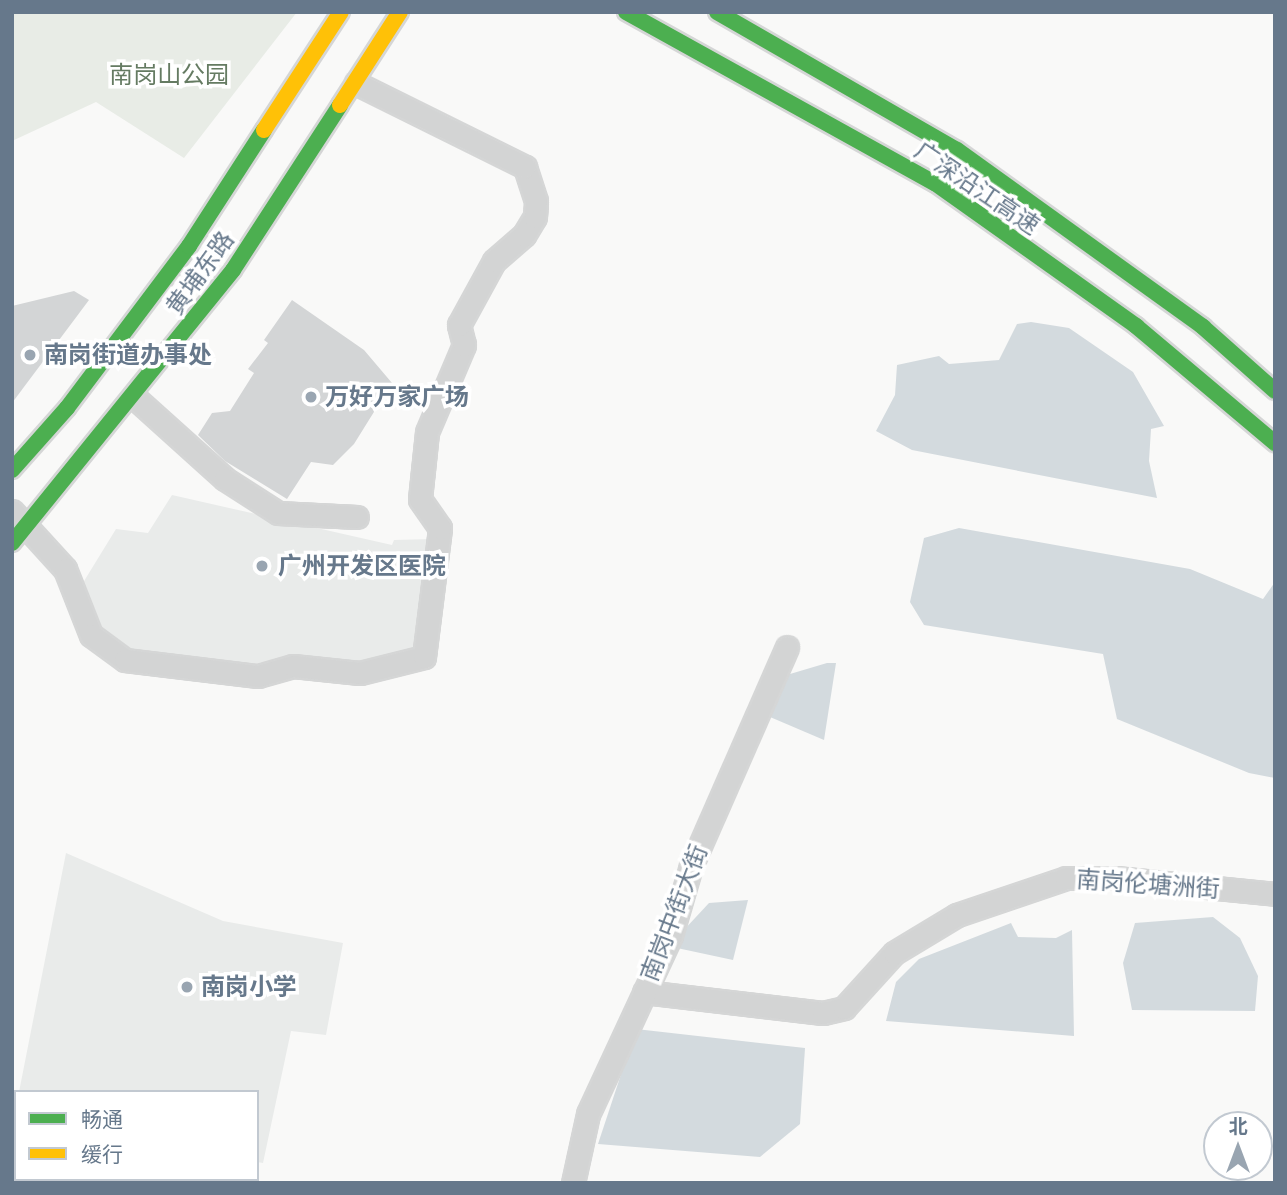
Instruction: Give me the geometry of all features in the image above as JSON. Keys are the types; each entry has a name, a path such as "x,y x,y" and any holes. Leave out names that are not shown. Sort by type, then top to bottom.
{"highway":[{"name":"黄埔东路","path":"12,470 67,408 189,246 341,12"},
{"name":"黄埔东路","path":"12,544 18,518 134,397 233,270 400,12"},
{"name":"广深沿江高速","path":"626,12 936,183 1136,326 1275,443"},
{"name":"广深沿江高速","path":"717,12 957,150 1191,319 1275,391"}],"street":[{"path":"18,518 65,569 91,635 125,660 258,676 293,666 360,673 424,657 440,528 420,499 426,432 464,345 459,325 494,261 524,235 535,217 536,201 525,167 356,83"},
{"path":"134,397 225,479 278,513 357,517"},
{"name":"南岗中街大街","path":"573,1183 588,1114 671,935 691,866 787,647"},
{"name":"南岗伦塘洲街","path":"644,992 823,1013 844,1007 894,953 957,915 1066,878 1116,877 1275,894"}],"shaded area":[{"path":"1031,322 1069,328 1133,372 1164,426 1151,429 1149,461 1157,498 912,450 876,431 895,395 897,365 939,356 949,364 999,360 1017,324"},
{"name":"广州开发区医院","path":"172,495 392,545 394,540 433,539 420,653 367,665 290,657 243,666 124,650 103,633 81,586 116,529 148,533"},
{"path":"959,528 1190,569 1263,599 1275,582 1275,778 1249,773 1117,719 1103,654 924,625 910,602 924,538"},
{"path":"836,663 824,740 770,717 777,692 790,674"},
{"name":"南岗小学","path":"66,853 223,921 343,943 326,1035 291,1031 263,1163 259,1162 259,1090 19,1090"},
{"path":"748,900 733,960 677,948 682,932 709,903"},
{"path":"1213,917 1240,938 1258,976 1255,1011 1132,1010 1123,963 1135,923"},
{"path":"1011,923 1018,937 1056,938 1072,930 1074,1036 886,1021 896,982 919,959"},
{"path":"636,1029 805,1048 800,1124 760,1157 598,1144"}],"green space":[{"name":"南岗山公园","path":"12,12 297,12 184,158 96,102 12,141"}],"building":[{"name":"南岗街道办事处","path":"74,291 89,300 12,403 12,306"},
{"name":"万好万家广场","path":"292,300 364,350 392,383 354,444 333,465 311,462 287,499 225,461 198,435 212,413 230,411 254,373 248,369 268,343 264,340"}],"traffic: fast":[{"path":"626,12 935,183 1136,326 1275,443"},
{"path":"717,12 957,150 1203,327 1275,391"},
{"path":"12,543 233,270 340,105"},
{"path":"12,470 67,408 189,246 264,130"}],"traffic: slow":[{"path":"264,130 341,12"},
{"path":"340,105 400,12"}],"place":[{"name":"南岗街道办事处","path":"30,355"},
{"name":"万好万家广场","path":"311,397"},
{"name":"广州开发区医院","path":"262,566"},
{"name":"南岗小学","path":"187,987"}]}
